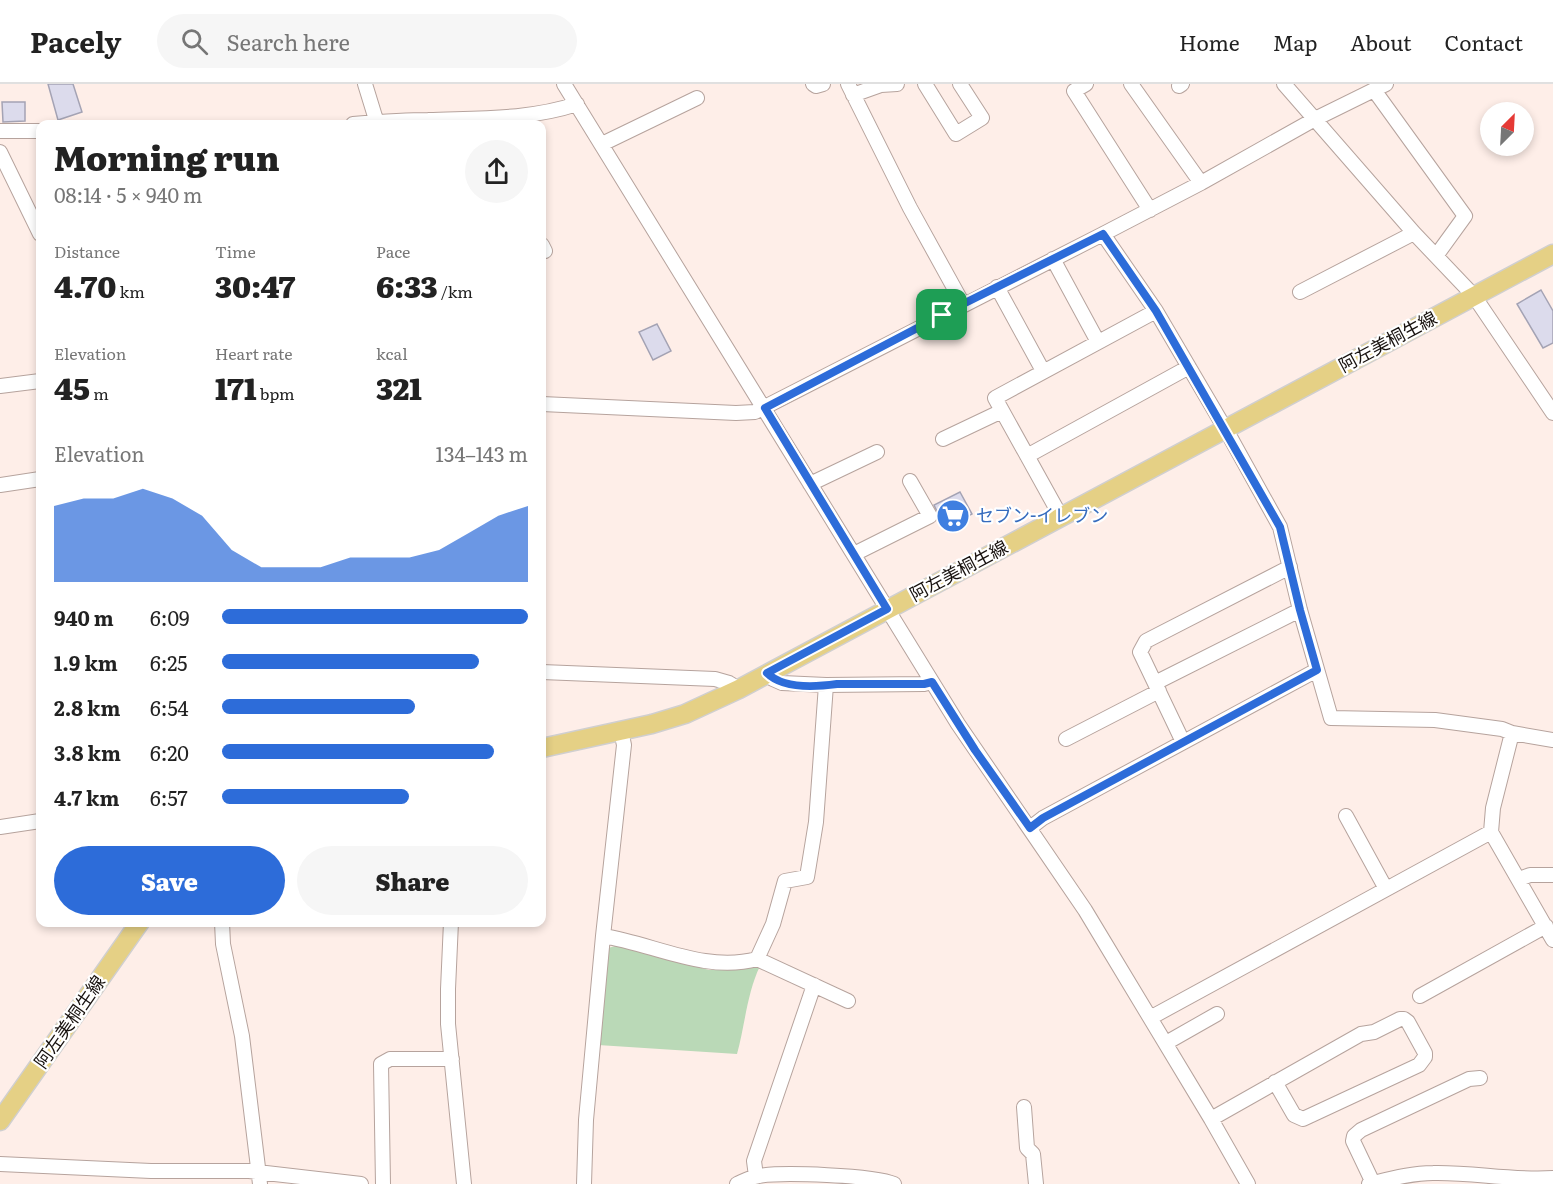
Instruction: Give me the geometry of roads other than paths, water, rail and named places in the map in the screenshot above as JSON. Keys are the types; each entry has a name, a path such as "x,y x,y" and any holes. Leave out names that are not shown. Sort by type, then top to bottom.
{"main road":[{"name":"阿左美桐生線","path":"546,747 652,724 685,714 739,689 1553,254"},
{"name":"阿左美桐生線","path":"0,1121 136,927"}],"street":[{"path":"365,84 375,120"},
{"path":"564,84 932,682 975,750 1085,909 1248,1184"},
{"path":"813,84 816,86 823,84"},
{"path":"897,84 850,89 910,208 963,304"},
{"path":"925,84 956,134 982,118 960,84"},
{"path":"1086,84 1074,91 1150,210"},
{"path":"1131,84 1201,183"},
{"path":"1284,84 1414,233 1474,296 1553,412"},
{"path":"546,404 755,412 1150,210 1315,119 1380,87 1465,216 1436,256"},
{"path":"602,144 697,98"},
{"path":"494,120 577,104"},
{"path":"0,131 36,131"},
{"path":"0,152 36,226"},
{"path":"1300,292 1414,233"},
{"path":"1103,234 1156,311 1280,527 1300,610 1331,718 1435,720 1502,729 1512,733 1553,740"},
{"path":"1053,259 1098,342"},
{"path":"997,287 1043,371"},
{"path":"1061,517 995,398 1156,311"},
{"path":"1027,456 1189,367"},
{"path":"0,386 36,382"},
{"path":"943,439 1002,411"},
{"path":"810,484 877,452"},
{"path":"0,485 36,480"},
{"path":"854,555 930,516 910,481"},
{"path":"1183,742 1140,652 1146,641 1290,567"},
{"path":"1066,739 1300,610"},
{"path":"1030,828 1043,818 1317,670"},
{"path":"546,672 715,679 739,689"},
{"path":"767,673 782,683 826,685 932,682"},
{"path":"757,959 776,914 785,881 801,880 807,877 810,866 816,822 826,685"},
{"path":"584,1184 584,1144 603,936 624,745 621,731"},
{"path":"1512,733 1493,808 1491,832 1553,940"},
{"path":"1346,816 1386,889"},
{"path":"0,827 36,822"},
{"path":"1150,1018 1491,832"},
{"path":"1519,879 1530,875 1553,875"},
{"path":"1420,996 1546,926"},
{"path":"222,927 223,944 242,1036 260,1178"},
{"path":"451,927 448,989 452,1059 465,1184"},
{"path":"603,936 712,963 757,959 848,1001"},
{"path":"756,1176 754,1161 814,985"},
{"path":"1166,1043 1217,1014"},
{"path":"1211,1119 1275,1082 1361,1034 1374,1032 1400,1019 1408,1022 1425,1053 1419,1065 1303,1119 1294,1115 1275,1082"},
{"path":"383,1184 381,1064 390,1059 452,1059"},
{"path":"1480,1078 1469,1079 1361,1130 1354,1136 1353,1142 1371,1184 1417,1174 1433,1178 1553,1178"},
{"path":"1024,1107 1027,1148 1033,1154 1036,1184"},
{"path":"0,1164 362,1184"},
{"path":"737,1184 756,1176 826,1175 894,1184"}],"place":[{"name":"セブン-イレブン","path":"953,516"}]}
